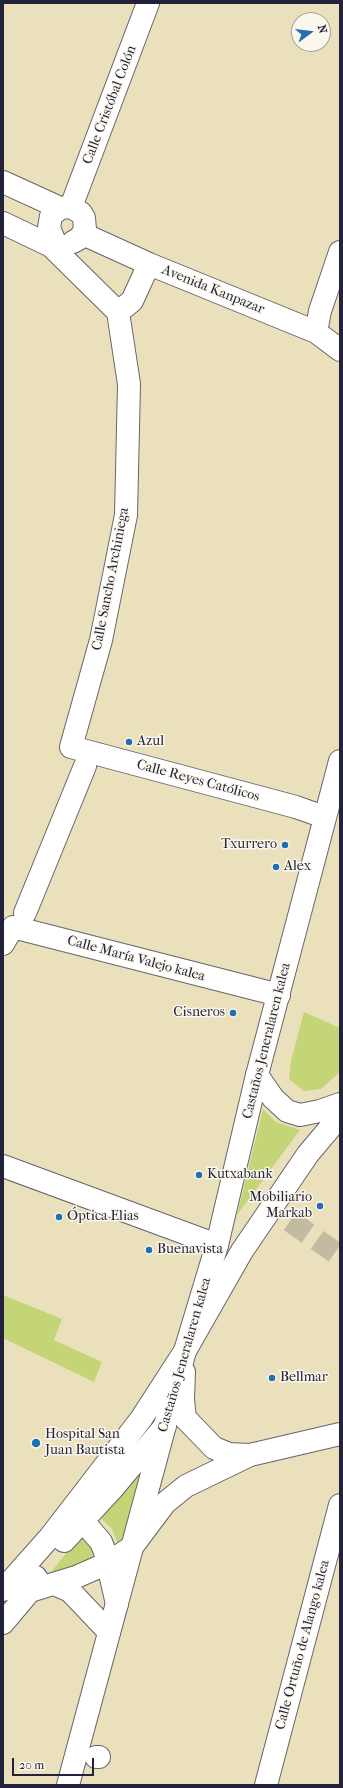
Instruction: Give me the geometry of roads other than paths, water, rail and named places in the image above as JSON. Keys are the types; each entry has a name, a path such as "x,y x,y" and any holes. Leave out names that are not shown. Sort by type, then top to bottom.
{"street":[{"name":"Calle Cristóbal Colón","path":"66,208 148,3"},
{"path":"3,182 81,213 84,218 85,229 80,238 70,243 54,241"},
{"path":"66,208 51,216 49,228 54,241 118,312 132,301 149,264"},
{"path":"9,226 51,246 54,241"},
{"name":"Avenida Kanpazar","path":"83,234 149,264 316,332 340,350"},
{"path":"316,332 320,311 340,252"},
{"name":"Calle Sancho Archiniega","path":"71,747 101,640 126,515 129,384 118,312"},
{"name":"Calle Reyes Católicos","path":"71,747 296,807 324,817"},
{"name":"Castaños Jeneralaren kalea","path":"68,1785 185,1351 217,1245 257,1075 340,761"},
{"path":"25,913 85,766"},
{"name":"Calle María Valejo kalea","path":"3,944 13,927 278,995"},
{"path":"257,1075 273,1098 287,1111 300,1115 320,1111 340,1104"},
{"path":"3,1623 30,1591 37,1573 50,1556 185,1351 242,1251 308,1154 340,1116"},
{"path":"3,1166 217,1245"},
{"path":"185,1351 183,1400 185,1418 214,1448 229,1454 250,1455"},
{"path":"3,1590 165,1426"},
{"path":"30,1591 54,1584 108,1563 132,1547 165,1503 186,1486 250,1455 340,1434"},
{"name":"Calle Ortuño de Alango kalea","path":"266,1785 336,1532 340,1504"},
{"path":"73,1520 101,1542 108,1563 117,1604"},
{"path":"54,1584 70,1591 109,1632"}],"tunnel":[{"path":"290,1221 340,1256"}],"place":[{"name":"Azul","path":"129,742"},
{"name":"Txurrero","path":"285,845"},
{"name":"Alex","path":"276,867"},
{"name":"Cisneros","path":"233,1013"},
{"name":"Kutxabank","path":"199,1175"},
{"name":"Mobiliario Markab","path":"320,1206"},
{"name":"Óptica Elias","path":"59,1217"},
{"name":"Buenavista","path":"149,1250"},
{"name":"Bellmar","path":"272,1378"},
{"name":"Hospital San Juan Bautista","path":"36,1443"}]}
